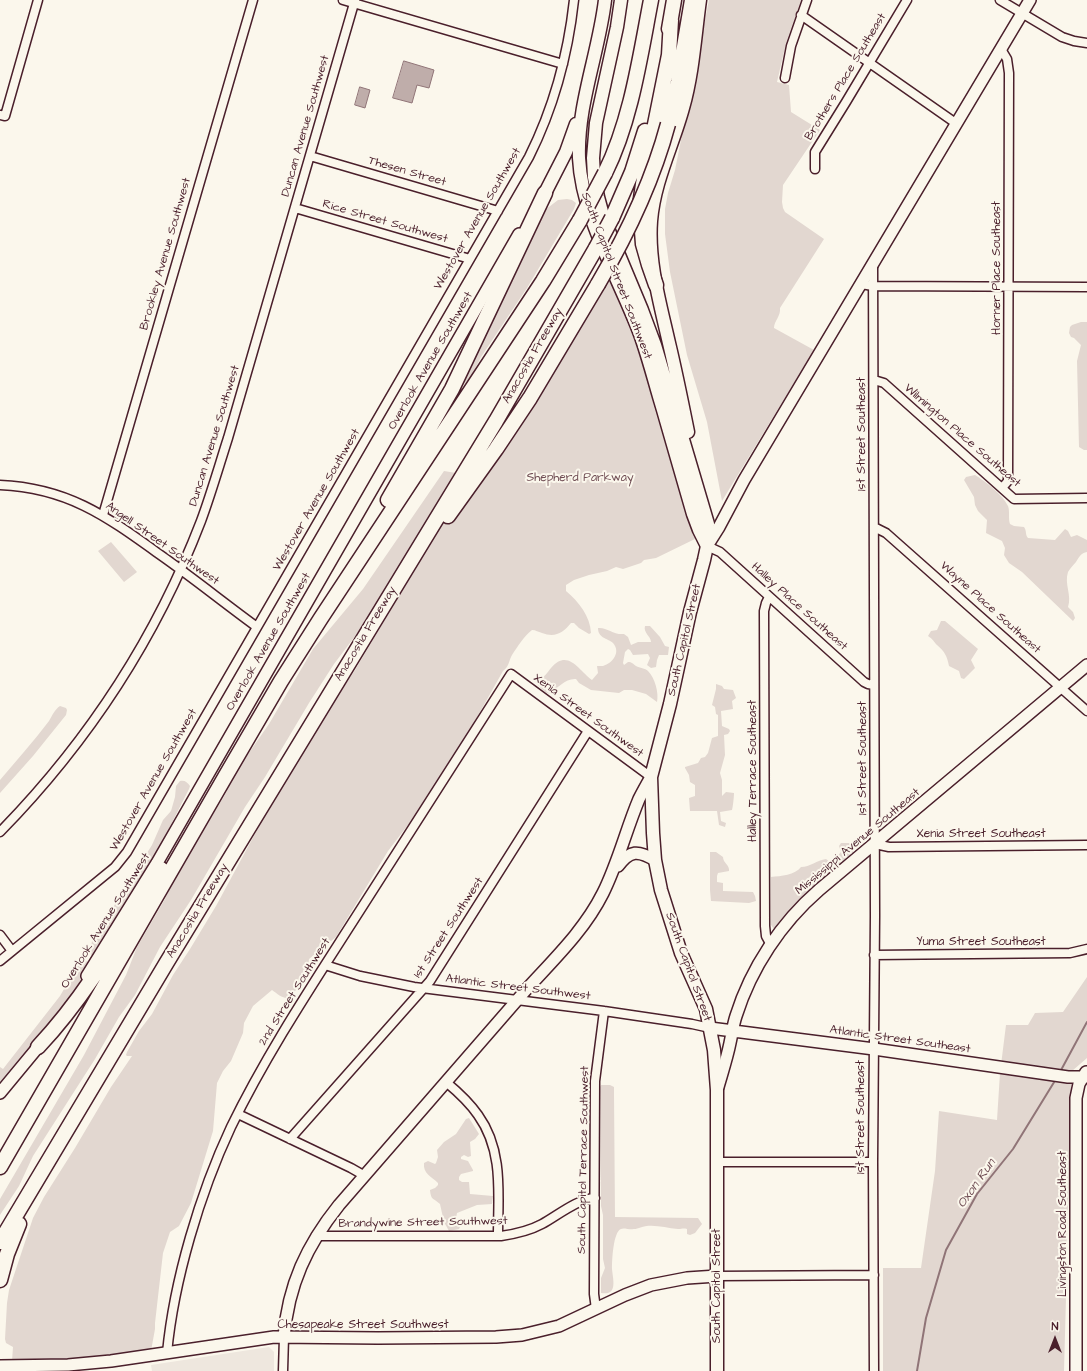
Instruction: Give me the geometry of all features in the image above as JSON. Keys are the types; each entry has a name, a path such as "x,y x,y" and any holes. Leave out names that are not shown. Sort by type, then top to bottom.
{"highway":[{"path":"0,1167 224,777 301,649 551,267 580,220 605,173 618,139 628,107 651,0"},
{"name":"Anacostia Freeway","path":"0,1242 380,610 509,399 596,248 612,218 632,172 646,131 671,20 674,0"},
{"path":"380,610 409,574 439,528 511,427 541,381 598,284 637,211 660,152 668,124 678,82 692,0"},
{"path":"656,285 643,244 640,206 668,55 671,20"},
{"path":"349,576 364,541 452,389 545,192"},
{"path":"38,1047 64,1019 82,994 198,812 224,777"},
{"path":"0,1280 12,1242 28,1205 67,1129"}],"main road":[{"name":"South Capitol Street Southwest","path":"605,0 600,34 588,85 581,130 579,150 583,187 594,225 640,336 697,525 707,546"},
{"path":"622,0 618,27 596,123 593,158 594,177 606,225 653,339 695,478"},
{"path":"695,478 692,448 656,285 651,238 653,207 657,190 686,96 692,65 700,0"},
{"path":"545,192 570,143 588,85"},
{"name":"South Capitol Street","path":"695,478 707,520 707,546 690,612 670,704 651,777 655,860 661,890 680,952 706,1010 714,1050 717,1090 717,1371"}],"street":[{"path":"2,116 38,0"},
{"name":"Brookley Avenue Southwest","path":"103,515 253,0"},
{"path":"343,0 355,2 563,64"},
{"name":"Westover Avenue Southwest","path":"0,961 116,867 121,861 498,211 538,137 552,103 563,64 570,35 574,0"},
{"path":"785,78 791,46 807,0"},
{"name":"Brothers Place Southeast","path":"815,169 814,152 870,62 906,0"},
{"path":"1000,0 1062,37 1087,43"},
{"path":"707,546 719,527 741,485 1030,0"},
{"name":"Duncan Avenue Southwest","path":"0,832 43,786 103,708 142,644 165,601 199,526 211,491 355,2"},
{"path":"801,15 957,124"},
{"name":"Horner Place Southeast","path":"1001,49 1007,60 1009,73 1008,481 1002,488"},
{"name":"Thesen Street","path":"310,156 498,211"},
{"name":"Overlook Avenue Southwest","path":"0,1093 38,1047 70,1003 157,863 516,239 545,192"},
{"name":"Rice Street Southwest","path":"295,208 470,259"},
{"name":"1st Street Southeast","path":"873,264 875,844 872,1162 874,1371"},
{"path":"861,284 873,286 1087,287"},
{"name":"Wilmington Place Southeast","path":"874,380 884,383 1014,499 1087,498"},
{"name":"Angell Street Southwest","path":"0,485 26,487 48,492 78,502 103,515 180,569 257,627"},
{"name":"Wayne Place Southeast","path":"874,527 886,532 1087,711"},
{"name":"Halley Place Southeast","path":"707,546 720,552 864,682 874,685"},
{"name":"Halley Terrace Southeast","path":"769,597 764,610 765,910 766,932 771,945"},
{"name":"Mississippi Avenue Southeast","path":"717,1090 736,1015 745,992 758,966 771,945 791,919 813,896 1087,665"},
{"name":"Xenia Street Southwest","path":"511,674 651,777"},
{"name":"2nd Street Southwest","path":"167,1353 177,1292 193,1230 214,1167 238,1114 276,1044 325,965 511,674"},
{"name":"1st Street Southwest","path":"290,1139 432,978 588,731"},
{"path":"284,1371 284,1337 288,1305 294,1282 302,1261 316,1236 339,1205 517,1000 557,958 579,930 600,898 614,871 640,798 651,777"},
{"name":"Xenia Street Southeast","path":"875,844 889,847 1087,845"},
{"path":"614,871 624,857 630,854 648,856 655,860"},
{"path":"0,935 12,951"},
{"name":"Yuma Street Southeast","path":"874,955 1070,953 1087,949"},
{"name":"Atlantic Street Southwest","path":"325,965 360,976 423,989 604,1011 710,1028"},
{"name":"South Capitol Terrace Southwest","path":"596,1309 594,1294 595,1081 604,1011"},
{"name":"Atlantic Street Southeast","path":"710,1028 1037,1072 1082,1075"},
{"name":"Livingston Road Southeast","path":"1076,1371 1076,1107 1077,1092 1082,1075"},
{"path":"446,1082 464,1098 479,1115 493,1143 497,1159 498,1172 498,1236"},
{"path":"238,1114 365,1176"},
{"path":"717,1162 872,1162"},
{"name":"Brandywine Street Southwest","path":"316,1236 498,1236 529,1230 582,1201 595,1198"},
{"path":"717,1276 874,1276"},
{"name":"Chesapeake Street Southwest","path":"0,1366 82,1364 265,1338 513,1336 559,1326 625,1294 651,1285 677,1280 717,1276"}],"shaded area":[{"path":"404,61 434,70 429,88 417,85 412,103 393,98"},
{"path":"360,87 370,90 365,108 355,105"},
{"path":"269,1347 274,1352 274,1371 152,1371 151,1365"}],"green space":[{"path":"709,0 801,0 786,43 777,82 789,85 791,112 820,130 783,185 782,202 785,212 824,239 780,308 774,328 814,350 722,501 707,422 687,355 670,272 665,234 665,209 668,193 675,170"},
{"path":"567,199 576,203 574,209 527,288 481,357 471,377 461,387 545,210 558,200"},
{"name":"Shepherd Parkway","path":"600,268 611,277 620,306 639,342 654,407 675,476 697,538 656,558 644,560 641,563 623,569 616,567 607,571 589,575 574,580 566,585 566,591 586,615 591,633 589,634 574,623 571,623 562,632 555,635 532,630 526,635 512,655 508,665 503,671 467,735 424,804 388,851 336,937 309,959 305,975 300,985 290,998 282,997 272,990 253,1006 244,1023 243,1033 231,1061 223,1071 217,1083 213,1131 191,1203 179,1226 170,1232 163,1253 155,1329 151,1351 111,1358 58,1361 12,1361 13,1347 6,1343 5,1339 9,1290 33,1218 44,1197 111,1087 132,1056 127,1056 127,1052 139,1031 152,1014 173,975 216,906 296,758 355,670 465,485 480,468"},
{"path":"1087,322 1087,450 1079,447 1077,361 1081,345 1071,337 1069,333 1072,325"},
{"path":"444,471 456,473 365,623 334,664 245,807 191,900 160,947 135,995 119,1017 95,1059 33,1156 19,1186 0,1215 0,1199 84,1055 126,975 137,947 165,899 174,878 223,798 227,791 227,787 237,770 269,724 313,649 363,589"},
{"path":"975,475 1002,497 1008,506 1010,524 1024,527 1028,538 1055,540 1065,529 1071,537 1077,535 1087,540 1087,552 1083,553 1079,557 1068,572 1067,576 1069,598 1068,607 1073,612 1075,618 1073,621 1022,572 1009,563 1004,555 1005,548 1002,541 986,533 987,520 978,511 975,505 974,497 964,480 966,477"},
{"path":"111,542 137,572 124,582 98,551"},
{"path":"941,621 945,621 978,649 971,660 975,668 964,679 961,678 959,671 949,666 944,652 928,636 931,631 937,630"},
{"path":"645,626 650,626 660,637 665,646 669,647 668,655 659,655 656,667 651,668 647,665 650,658 648,654 633,655 628,649 625,652 623,663 624,665 631,662 648,671 656,686 657,702 646,694 632,690 624,690 619,693 591,690 579,683 576,679 565,682 550,694 545,692 536,683 537,680 543,677 557,662 563,660 573,663 592,680 598,673 597,666 607,665 613,660 616,653 613,643 601,636 598,628 624,634 628,637 631,645 638,642 651,642 645,631"},
{"path":"716,684 722,686 724,689 733,690 736,698 732,701 733,709 721,711 722,726 730,731 728,734 724,735 725,755 720,773 722,780 722,796 726,792 734,793 732,810 720,812 721,821 726,823 725,827 719,825 717,811 690,811 689,798 695,796 695,785 690,782 689,775 685,768 698,763 701,758 705,757 708,753 712,738 718,736 718,715 716,714 715,707 712,705"},
{"path":"60,706 66,708 66,715 33,756 0,793 0,780"},
{"path":"180,781 187,782 190,786 189,789 150,866 94,957 90,953 92,941 152,845 163,820 171,811 176,786"},
{"path":"841,843 850,843 854,846 854,852 794,905 774,929 771,925 771,877 783,876 795,872 801,867 826,859 832,862 841,852 839,846"},
{"path":"710,852 716,852 723,857 729,869 729,871 718,873 717,876 717,882 723,883 723,891 753,892 756,901 749,903 711,901"},
{"path":"85,961 89,962 89,966 59,1012 36,1042 0,1084 0,1067 3,1069 60,996 79,963"},
{"path":"1087,977 1087,1058 1072,1071 1071,1144 1064,1297 1066,1298 1064,1371 883,1371 883,1268 921,1268 935,1171 939,1111 997,1120 1000,1073 1006,1025 1028,1025 1035,1013 1063,1012"},
{"path":"601,1085 610,1085 614,1087 615,1217 698,1218 702,1224 695,1233 690,1235 687,1234 687,1229 658,1226 649,1226 636,1229 624,1228 618,1231 612,1260 613,1286 610,1292 606,1293 601,1293 601,1278 605,1268 603,1259 603,1215 601,1206"},
{"path":"469,1118 479,1134 470,1142 471,1156 468,1157 464,1155 461,1157 461,1159 468,1161 473,1171 461,1174 459,1180 462,1182 469,1182 470,1194 493,1196 492,1204 477,1205 457,1213 456,1218 460,1227 459,1229 449,1231 444,1222 440,1204 432,1198 430,1194 430,1190 435,1188 438,1183 426,1172 424,1163 428,1161 435,1164 436,1163 438,1157 437,1150 444,1142 456,1134 466,1119"}],"waterway":[{"name":"Oxon Run","path":"1060,1072 1087,1022"},
{"name":"Oxon Run","path":"917,1371 926,1318 946,1250 977,1194 1013,1149 1056,1079"}]}
